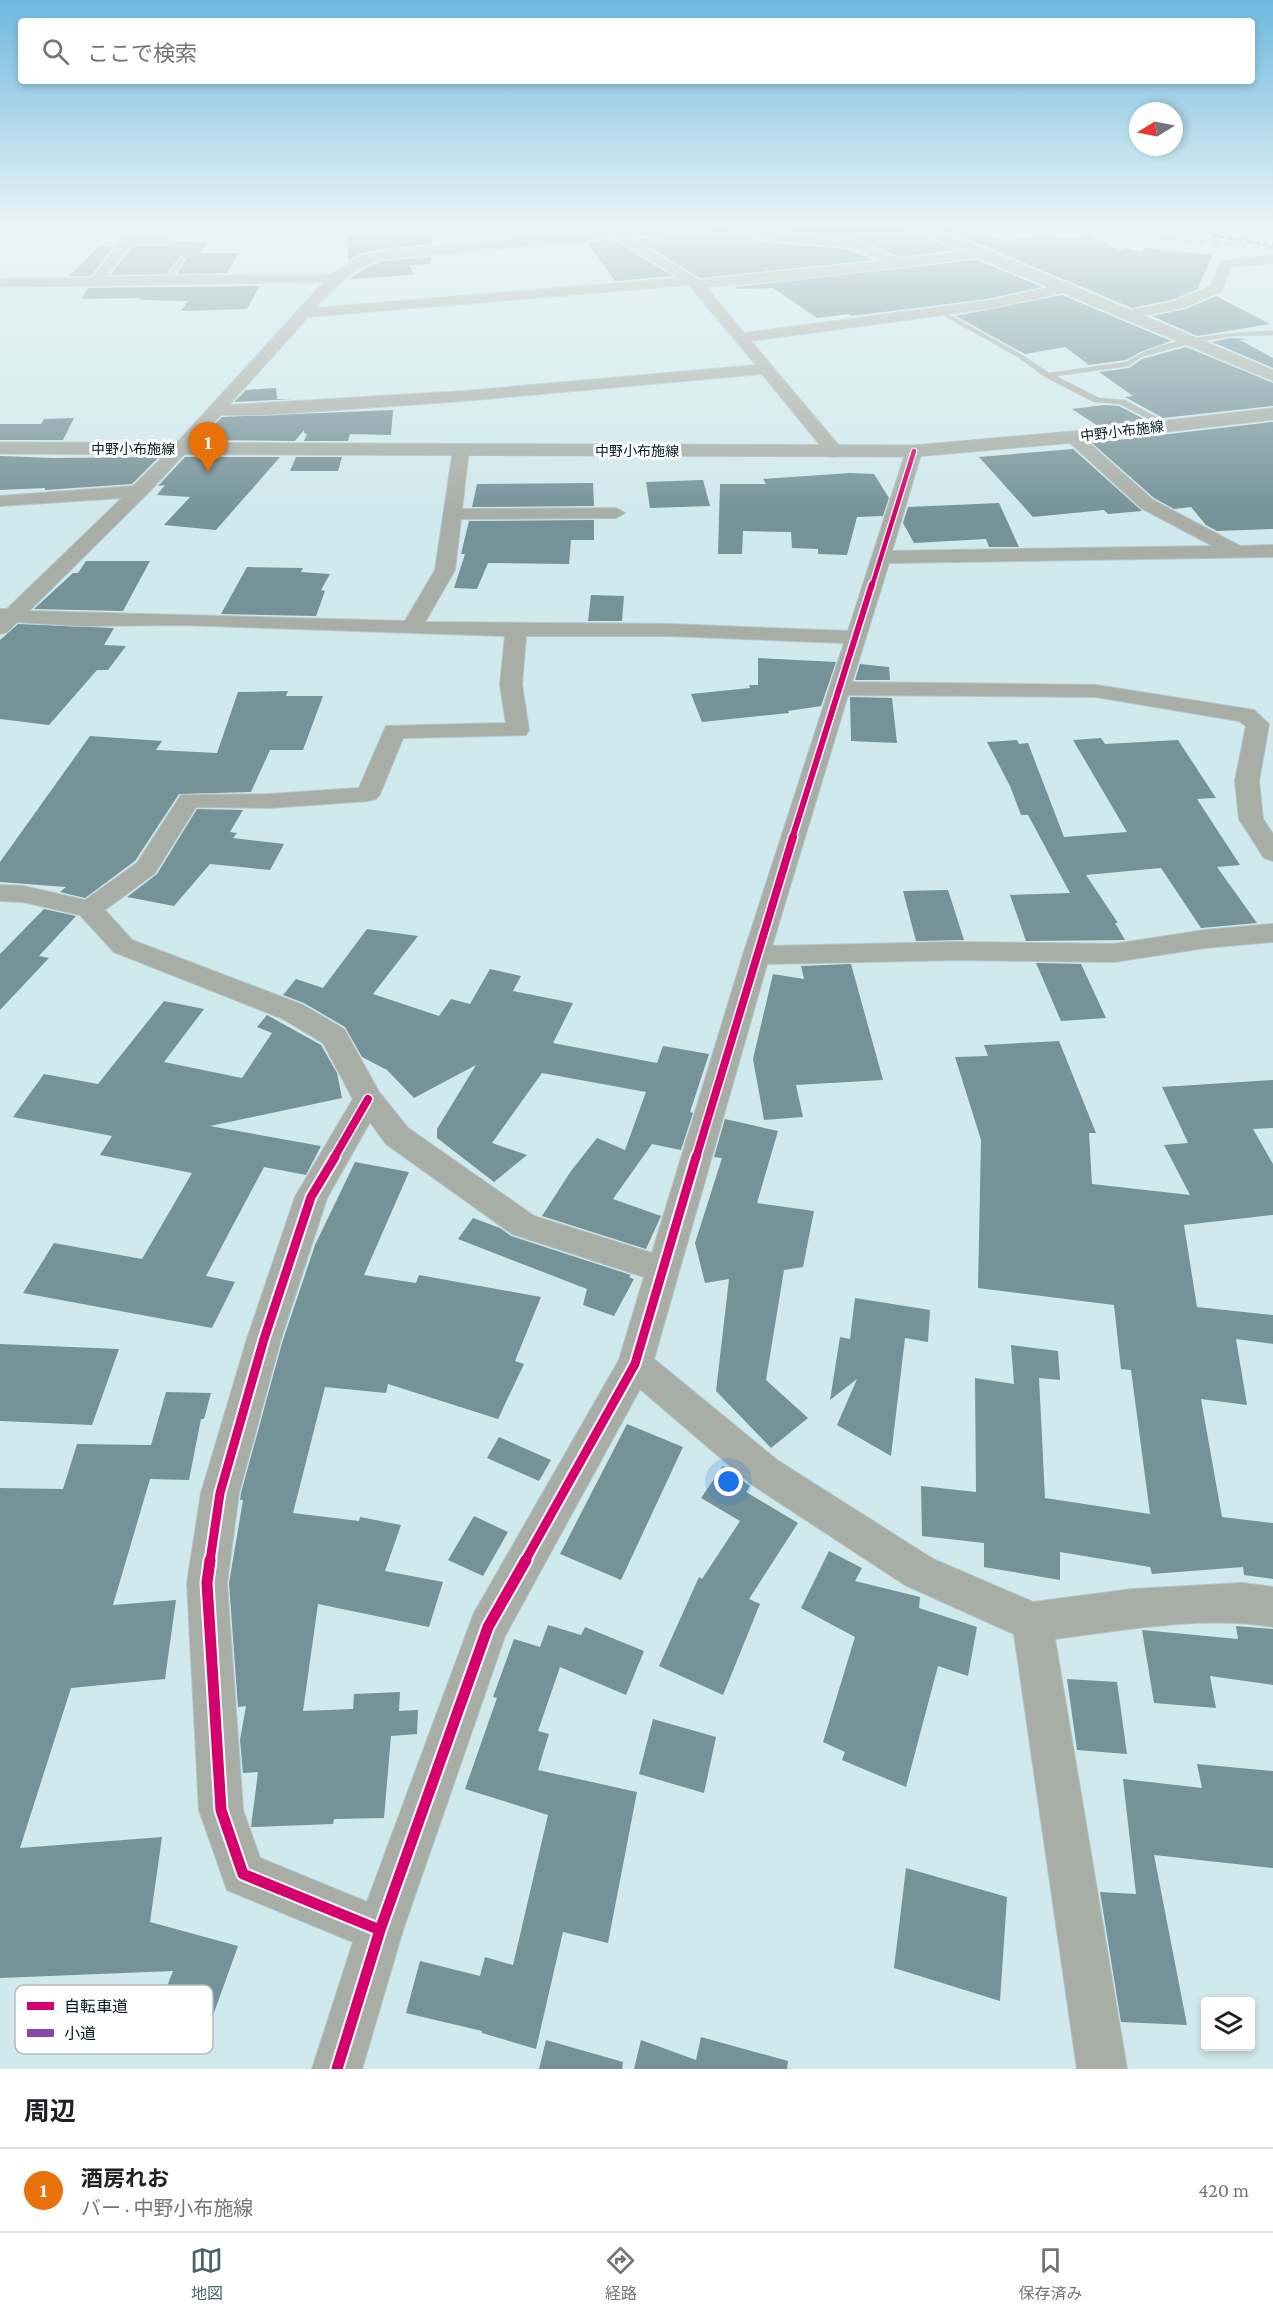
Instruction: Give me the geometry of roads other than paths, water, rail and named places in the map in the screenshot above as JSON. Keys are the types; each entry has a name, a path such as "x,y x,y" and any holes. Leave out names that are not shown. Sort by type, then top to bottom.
{"main road":[{"name":"中野小布施線","path":"0,448 914,451 1073,437 1273,414"}],"street":[{"path":"0,628 8,614 140,491 181,449 294,323"},
{"path":"729,323 835,452"},
{"path":"742,338 860,323"},
{"path":"1146,323 1273,376"},
{"path":"214,410 264,410 453,397 767,369"},
{"path":"1073,437 1147,504 1236,551"},
{"path":"412,626 446,570 451,514 461,450"},
{"path":"337,2069 380,1930 488,1627 634,1364 664,1270 756,955 914,451"},
{"path":"0,501 140,491"},
{"path":"451,514 616,513"},
{"path":"881,556 1273,550"},
{"path":"8,614 78,620 182,619 516,630 669,630 856,637"},
{"path":"89,909 146,868 189,801 270,801 368,794 394,731 518,730 511,685 516,630"},
{"path":"840,688 1096,691 1246,715 1258,724 1247,781 1251,819 1273,853"},
{"path":"0,893 23,894 89,909 123,946 293,1012 334,1036 368,1099 397,1136 523,1225 664,1270"},
{"path":"756,955 956,951 1114,953 1273,933"},
{"path":"368,1099 311,1197 264,1339 220,1493 207,1583 220,1810 243,1874 380,1930"},
{"path":"634,1364 764,1472 909,1566 1032,1622 1133,1609 1242,1602 1273,1607"},
{"path":"1032,1622 1102,2069"}],"lane":[{"path":"960,323 1020,356 1048,375 1097,399 1122,402 1166,426"},
{"path":"1048,375 1129,364 1139,356 1191,341 1230,334 1273,333"}],"place":[{"name":"酒房れお","path":"208,472"}]}
